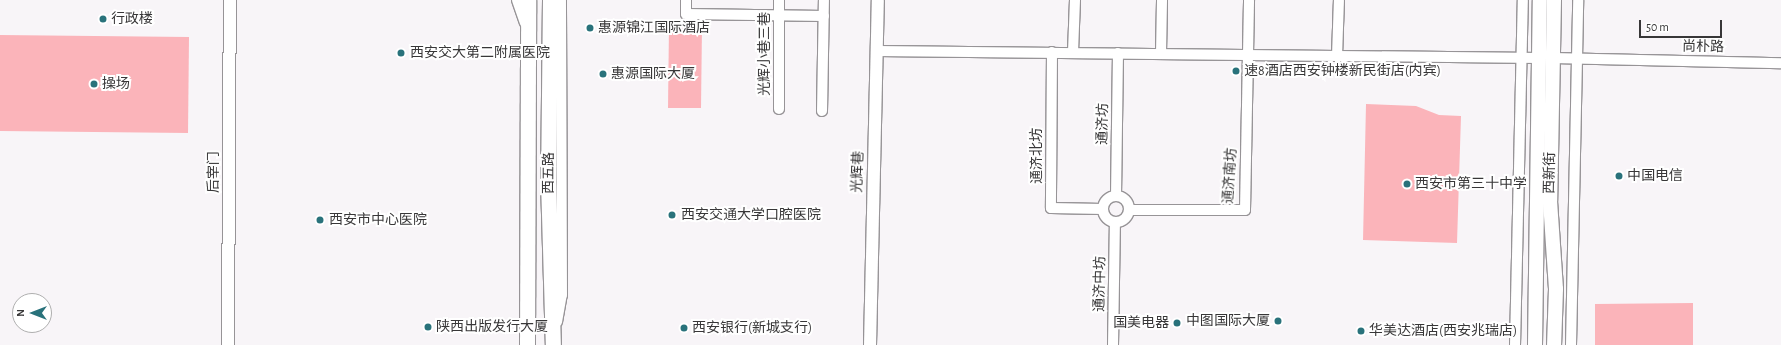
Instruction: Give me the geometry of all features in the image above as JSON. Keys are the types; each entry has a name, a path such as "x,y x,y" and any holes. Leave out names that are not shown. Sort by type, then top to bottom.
{"main road":[{"name":"西五路","path":"527,345 528,0"},
{"name":"西五路","path":"550,0 548,180 553,342"},
{"name":"西新街","path":"1540,0 1546,58 1550,201 1556,289 1554,345"},
{"name":"西新街","path":"1535,345 1546,58 1554,0"}],"street":[{"name":"后宰门","path":"228,345 230,0"},
{"path":"517,0 528,32"},
{"path":"553,342 562,295 561,0"},
{"path":"686,0 686,14 779,17 824,16"},
{"name":"光辉小巷三巷","path":"779,0 779,109"},
{"path":"822,111 824,0"},
{"name":"光辉巷","path":"870,345 878,0"},
{"path":"1073,52 1075,0"},
{"path":"1161,53 1162,0"},
{"path":"1248,54 1249,0"},
{"path":"1337,56 1340,0"},
{"path":"1514,345 1523,0"},
{"path":"1571,345 1578,0"},
{"name":"尚朴路","path":"877,51 1248,54 1781,63"},
{"name":"通济北坊","path":"1052,52 1051,208 1102,209"},
{"name":"通济坊","path":"1116,196 1118,53"},
{"name":"通济南坊","path":"1129,210 1245,210 1248,54"},
{"path":"1116,196 1126,200 1129,210 1125,219 1115,223 1106,219 1102,209 1106,199 1116,196"},
{"name":"通济中坊","path":"1113,345 1115,223"}],"shaded area":[{"path":"669,25 702,26 701,108 668,108"},
{"name":"操场","path":"0,35 189,37 188,133 0,131"},
{"path":"1366,104 1416,106 1439,115 1461,116 1457,243 1363,240"},
{"path":"1693,303 1693,345 1595,345 1595,304"}],"place":[{"name":"行政楼","path":"103,19"},
{"name":"惠源锦江国际酒店","path":"590,28"},
{"name":"西安交大第二附属医院","path":"401,53"},
{"name":"速8酒店西安钟楼新民街店(内宾)","path":"1236,71"},
{"name":"惠源国际大厦","path":"603,74"},
{"name":"操场","path":"94,84"},
{"name":"中国电信","path":"1619,176"},
{"name":"西安市第三十中学","path":"1407,184"},
{"name":"西安交通大学口腔医院","path":"672,215"},
{"name":"西安市中心医院","path":"320,220"},
{"name":"中图国际大厦","path":"1278,321"},
{"name":"国美电器","path":"1177,323"},
{"name":"陕西出版发行大厦","path":"428,327"},
{"name":"西安银行(新城支行)","path":"684,328"},
{"name":"华美达酒店(西安兆瑞店)","path":"1361,331"}]}
